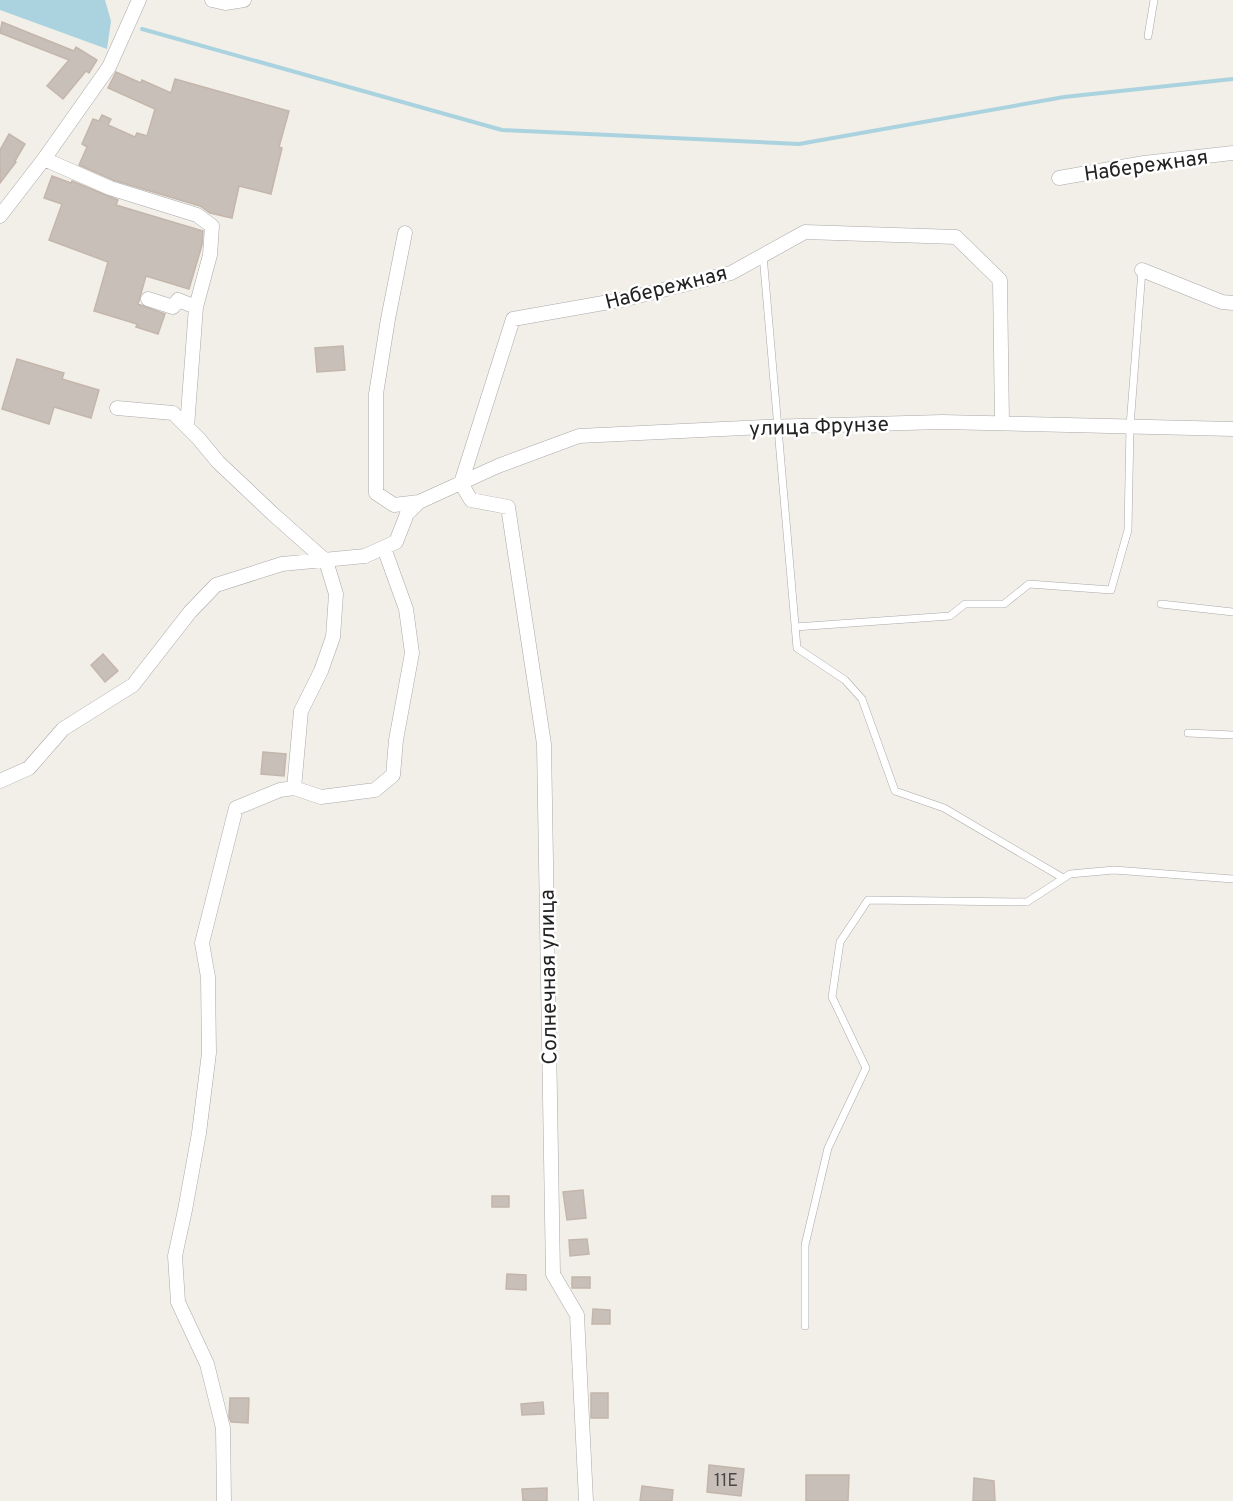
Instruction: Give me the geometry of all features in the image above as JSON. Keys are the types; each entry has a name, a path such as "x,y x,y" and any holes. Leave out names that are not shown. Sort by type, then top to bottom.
{"street":[{"path":"0,216 44,159 109,67 139,0"},
{"path":"212,0 225,3 244,0"},
{"name":"Набережная","path":"1059,178 1144,163 1233,153"},
{"path":"44,159 110,188 196,215 212,226 210,255 196,307 187,427"},
{"name":"Набережная","path":"461,483 513,320 627,299 731,273 805,232 956,237 1000,280 1002,423"},
{"path":"405,233 376,394 376,493 394,505 419,502"},
{"path":"1142,270 1222,302 1233,303"},
{"path":"148,299 173,307 178,300 196,307"},
{"path":"117,408 172,413 199,439 218,462 326,561 336,594 333,637 321,671 301,711 294,788"},
{"name":"улица Фрунзе","path":"419,502 498,466 579,436 942,422 1233,429"},
{"name":"Солнечная улица","path":"461,483 471,500 508,507 544,744 553,1274 577,1315 586,1501"},
{"path":"0,781 29,768 63,729 133,685 190,612 216,585 282,564 365,556 396,542 407,514 419,502"},
{"path":"224,1501 223,1428 207,1364 178,1302 175,1256 200,1133 209,1053 208,977 202,943 236,808 280,790 294,788 321,797 375,790 393,774 396,741 412,653 406,609 384,548"}],"lane":[{"path":"1148,36 1154,0"},
{"path":"763,254 796,648 846,680 862,699 896,791 944,808 1063,878"},
{"path":"795,627 950,616 965,604 1004,604 1029,584 1111,590 1128,530 1130,426 1142,270"},
{"path":"1161,604 1233,612"},
{"path":"1188,733 1233,735"},
{"path":"805,1326 807,1234 828,1148 866,1068 832,997 840,942 868,900 1026,902 1070,874 1114,870 1233,879"}],"water":[{"path":"0,0 105,0 111,21 107,49 0,10"}],"building":[{"path":"2,22 74,51 76,47 97,60 89,73 86,71 63,99 47,86 69,60 0,33"},
{"path":"116,72 141,83 142,80 171,93 175,79 289,111 279,147 282,148 271,194 239,186 232,218 210,213 200,206 113,180 79,165 87,147 82,144 93,119 99,121 102,115 111,119 108,125 135,137 137,133 147,136 155,109 108,88"},
{"path":"9,134 25,144 16,162 0,183 0,150"},
{"path":"52,176 71,183 72,181 118,200 116,205 203,231 202,245 189,289 146,276 138,304 165,314 158,334 136,327 137,324 94,311 108,262 49,240 62,204 44,198"},
{"path":"343,346 345,370 317,372 315,348"},
{"path":"17,359 64,373 62,379 99,390 91,418 54,407 49,424 2,409"},
{"path":"103,654 118,671 105,682 91,665"},
{"path":"263,752 286,754 284,776 261,774"},
{"path":"583,1190 586,1218 567,1220 563,1192"},
{"path":"492,1196 509,1196 509,1207 492,1207"},
{"path":"587,1239 589,1254 570,1256 569,1240"},
{"path":"507,1274 526,1275 526,1290 506,1289"},
{"path":"572,1277 590,1277 590,1288 572,1288"},
{"path":"593,1309 610,1310 610,1324 592,1324"},
{"path":"591,1393 608,1393 608,1418 591,1418"},
{"path":"230,1398 249,1398 248,1423 231,1422"},
{"path":"543,1402 544,1414 522,1415 521,1404"},
{"path":"709,1465 744,1469 741,1496 707,1492"},
{"path":"806,1475 849,1475 848,1501 806,1501"},
{"path":"974,1478 994,1481 995,1501 973,1501"},
{"path":"642,1486 673,1490 672,1501 640,1501"},
{"path":"547,1488 547,1501 523,1501 522,1489"}],"waterway":[{"path":"142,29 502,130 799,144 1064,97 1233,79"}]}
